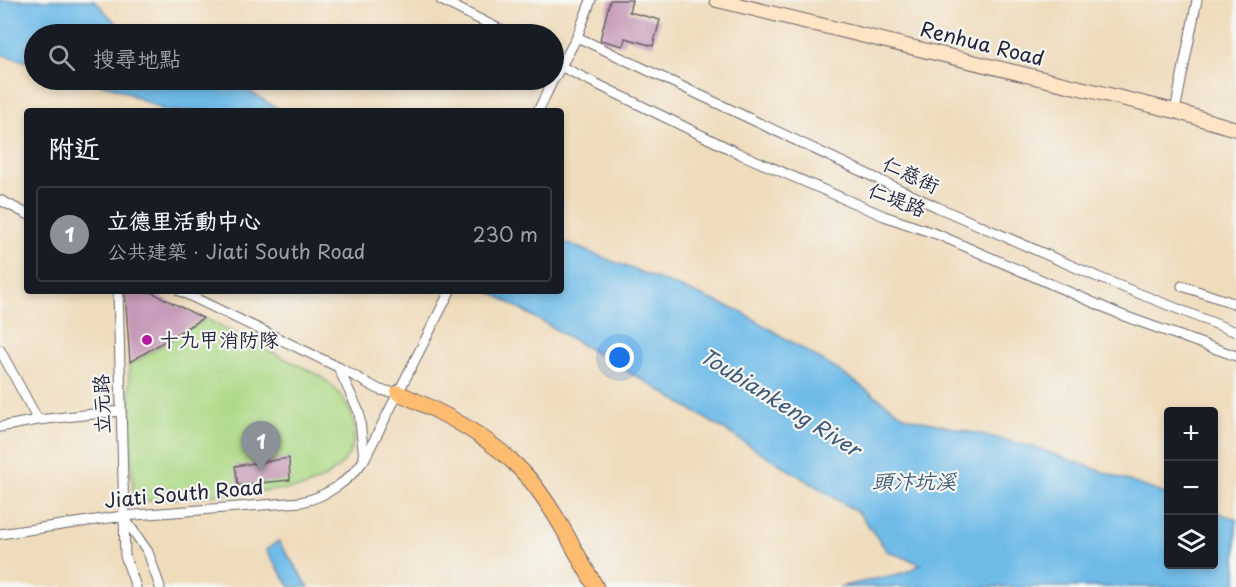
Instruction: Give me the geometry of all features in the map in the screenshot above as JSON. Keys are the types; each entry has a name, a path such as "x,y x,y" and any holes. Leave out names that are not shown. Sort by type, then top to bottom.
{"highway":[{"path":"398,393 480,435 517,465 546,502 596,587"}],"main road":[{"name":"Renhua Road","path":"717,0 1175,111 1236,129"}],"street":[{"path":"441,0 489,24"},
{"path":"564,54 577,37 591,0"},
{"path":"1175,111 1197,0"},
{"name":"仁慈街","path":"577,37 937,207 1079,269 1236,332"},
{"name":"仁堤路","path":"564,66 738,153 884,216 939,235 1124,316 1236,356"},
{"path":"539,108 548,90"},
{"path":"0,200 24,212"},
{"path":"1182,286 1236,304"},
{"name":"立元路","path":"118,294 124,536 126,556 136,587"},
{"path":"186,294 338,367 380,390 398,393"},
{"name":"Jiati South Road","path":"0,534 123,516 305,501 321,496 355,472 364,460 448,294"},
{"path":"0,350 38,420"},
{"path":"338,367 359,412 364,460"},
{"path":"0,427 38,420 120,411"},
{"path":"123,516 148,552 160,587"}],"green space":[{"path":"206,319 322,377 338,392 349,408 354,424 354,440 348,455 338,468 322,479 301,488 144,501 133,499 129,365"}],"water":[{"path":"0,0 94,0 117,24 24,24 24,61 0,54"},
{"path":"121,90 247,90 277,108 159,108"},
{"name":"頭汴坑溪","path":"564,242 740,311 836,369 906,417 1031,446 1164,494 1164,569 1218,569 1218,512 1236,519 1236,587 839,587 907,572 921,564 887,551 859,513 653,386 494,294 564,294"},
{"path":"278,541 309,587 290,587 266,550"}],"building":[{"path":"610,0 632,0 629,12 660,20 653,46 625,38 623,46 600,40"},
{"name":"十九甲消防隊","path":"125,294 155,294 203,318 130,362"},
{"path":"289,458 290,480 238,485 235,466"}],"place":[{"name":"十九甲消防隊","path":"147,340"},
{"name":"立德里活動中心","path":"261,471"}],"water label":[{"name":"Toubiankeng River","path":"780,403"}]}
